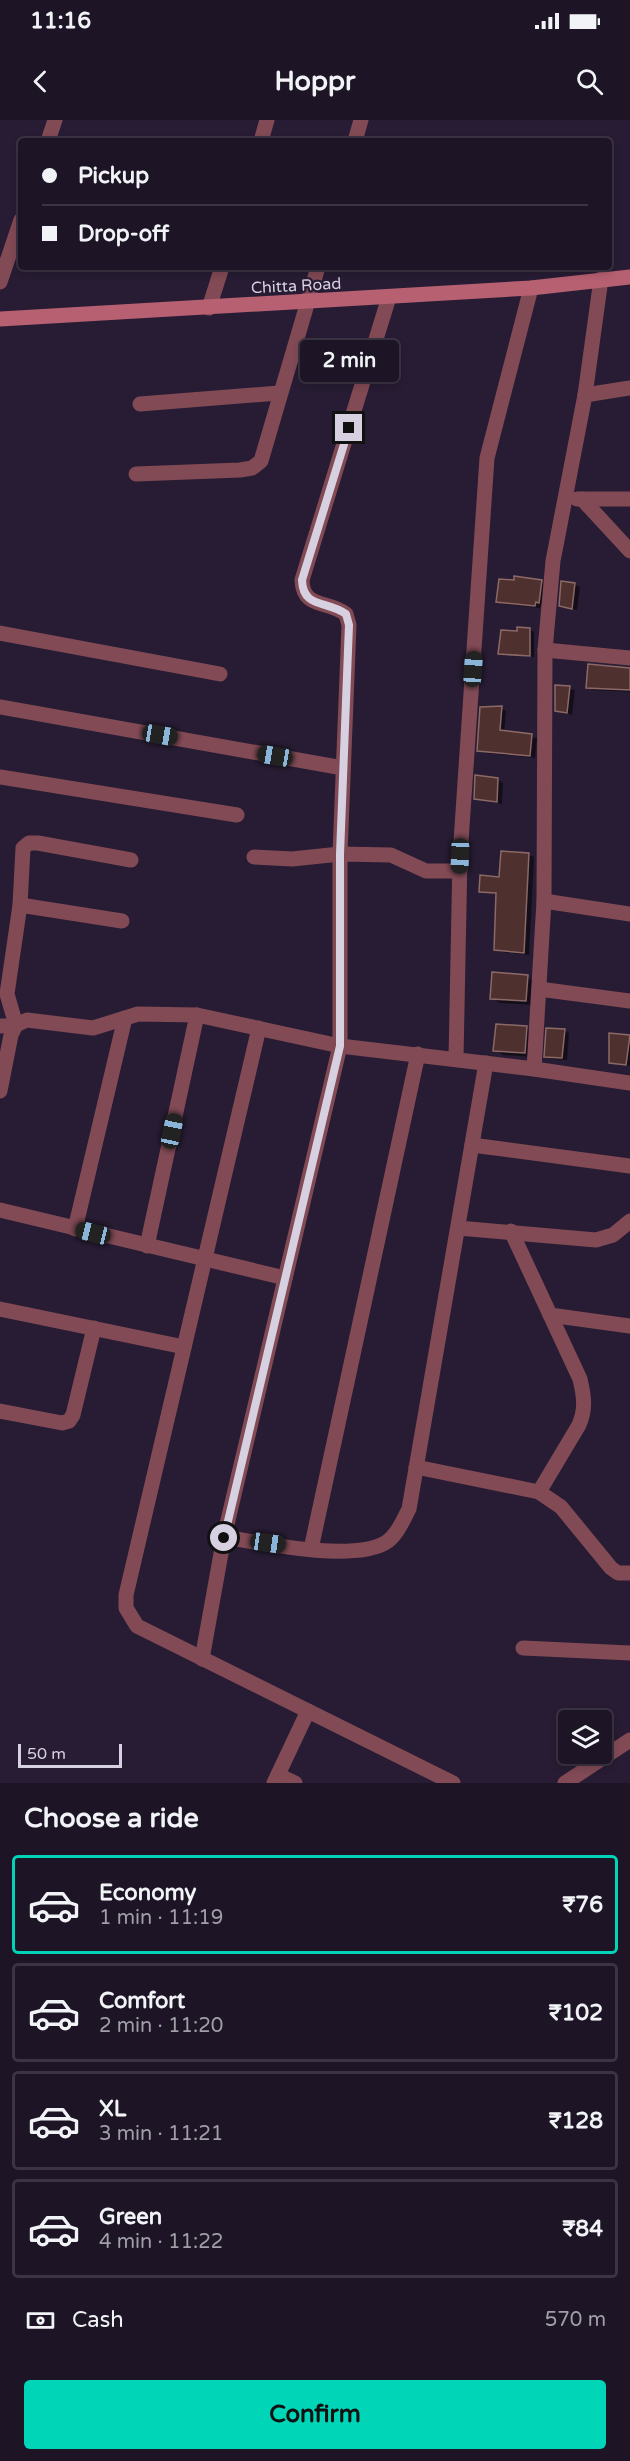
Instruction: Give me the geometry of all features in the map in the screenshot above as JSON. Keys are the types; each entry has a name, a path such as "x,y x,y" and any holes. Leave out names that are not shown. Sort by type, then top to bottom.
{"street":[{"path":"49,138 55,120"},
{"path":"262,138 267,120"},
{"path":"356,138 361,120"},
{"path":"0,282 18,229"},
{"path":"209,308 221,270"},
{"path":"136,474 252,468 261,461 279,393 317,270"},
{"name":"Chitta Road","path":"0,319 531,288 630,277"},
{"path":"534,1069 544,901 545,650 553,561 585,395 601,279"},
{"path":"456,1059 460,871 487,458 531,288"},
{"path":"202,1659 224,1538 340,1046 340,854 349,625 346,614 339,609 307,599 302,592 302,580 389,297"},
{"path":"585,395 630,388"},
{"path":"140,404 279,393"},
{"path":"565,499 630,499"},
{"path":"582,499 630,552"},
{"path":"0,633 220,674"},
{"path":"545,650 630,658"},
{"path":"0,707 343,768"},
{"path":"0,777 237,815"},
{"path":"0,1091 11,1035 16,1025 7,994 20,905 23,848 29,843 131,860"},
{"path":"254,857 292,859 340,854 391,855 426,871 460,871"},
{"path":"544,901 630,914"},
{"path":"20,905 122,921"},
{"path":"540,989 630,1001"},
{"path":"0,1026 16,1025 27,1020 93,1028 138,1014 197,1015 340,1046 418,1054 630,1083"},
{"path":"147,1246 197,1015"},
{"path":"75,1229 125,1018"},
{"path":"259,1028 126,1595 126,1608 137,1626 453,1783"},
{"path":"311,1549 418,1054"},
{"path":"224,1538 311,1549 361,1550 386,1542 400,1526 409,1509 486,1063"},
{"path":"472,1145 630,1166"},
{"path":"0,1210 285,1278"},
{"path":"458,1228 596,1240 613,1235 630,1221"},
{"path":"511,1232 580,1380 585,1398 584,1414 538,1492"},
{"path":"0,1309 184,1347"},
{"path":"550,1315 630,1326"},
{"path":"0,1411 62,1423 69,1421 73,1415 94,1328"},
{"path":"416,1467 538,1492 561,1508 611,1568 618,1573 630,1573"},
{"path":"523,1648 630,1653"},
{"path":"295,1783 276,1779 308,1711"},
{"path":"565,1783 630,1740"}],"building":[{"path":"514,576 542,580 539,603 536,602 535,606 496,602 499,579 514,580"},
{"path":"561,581 575,583 572,609 559,606"},
{"path":"517,627 530,628 530,656 498,654 501,630 517,631"},
{"path":"588,664 630,668 630,690 586,688"},
{"path":"555,685 570,686 567,713 555,711"},
{"path":"502,706 500,730 532,734 530,756 477,751 480,707"},
{"path":"475,775 498,778 497,802 474,799"},
{"path":"501,851 529,853 524,953 494,950 496,893 479,892 480,875 499,877"},
{"path":"492,972 528,975 526,1001 490,999"},
{"path":"496,1024 527,1026 525,1053 493,1051"},
{"path":"546,1028 565,1029 562,1058 544,1057"},
{"path":"609,1033 630,1035 626,1065 609,1063"}],"route":[{"path":"224,1538 340,1046 340,854 349,625 346,614 339,609 307,599 302,592 302,580 349,428"}]}
